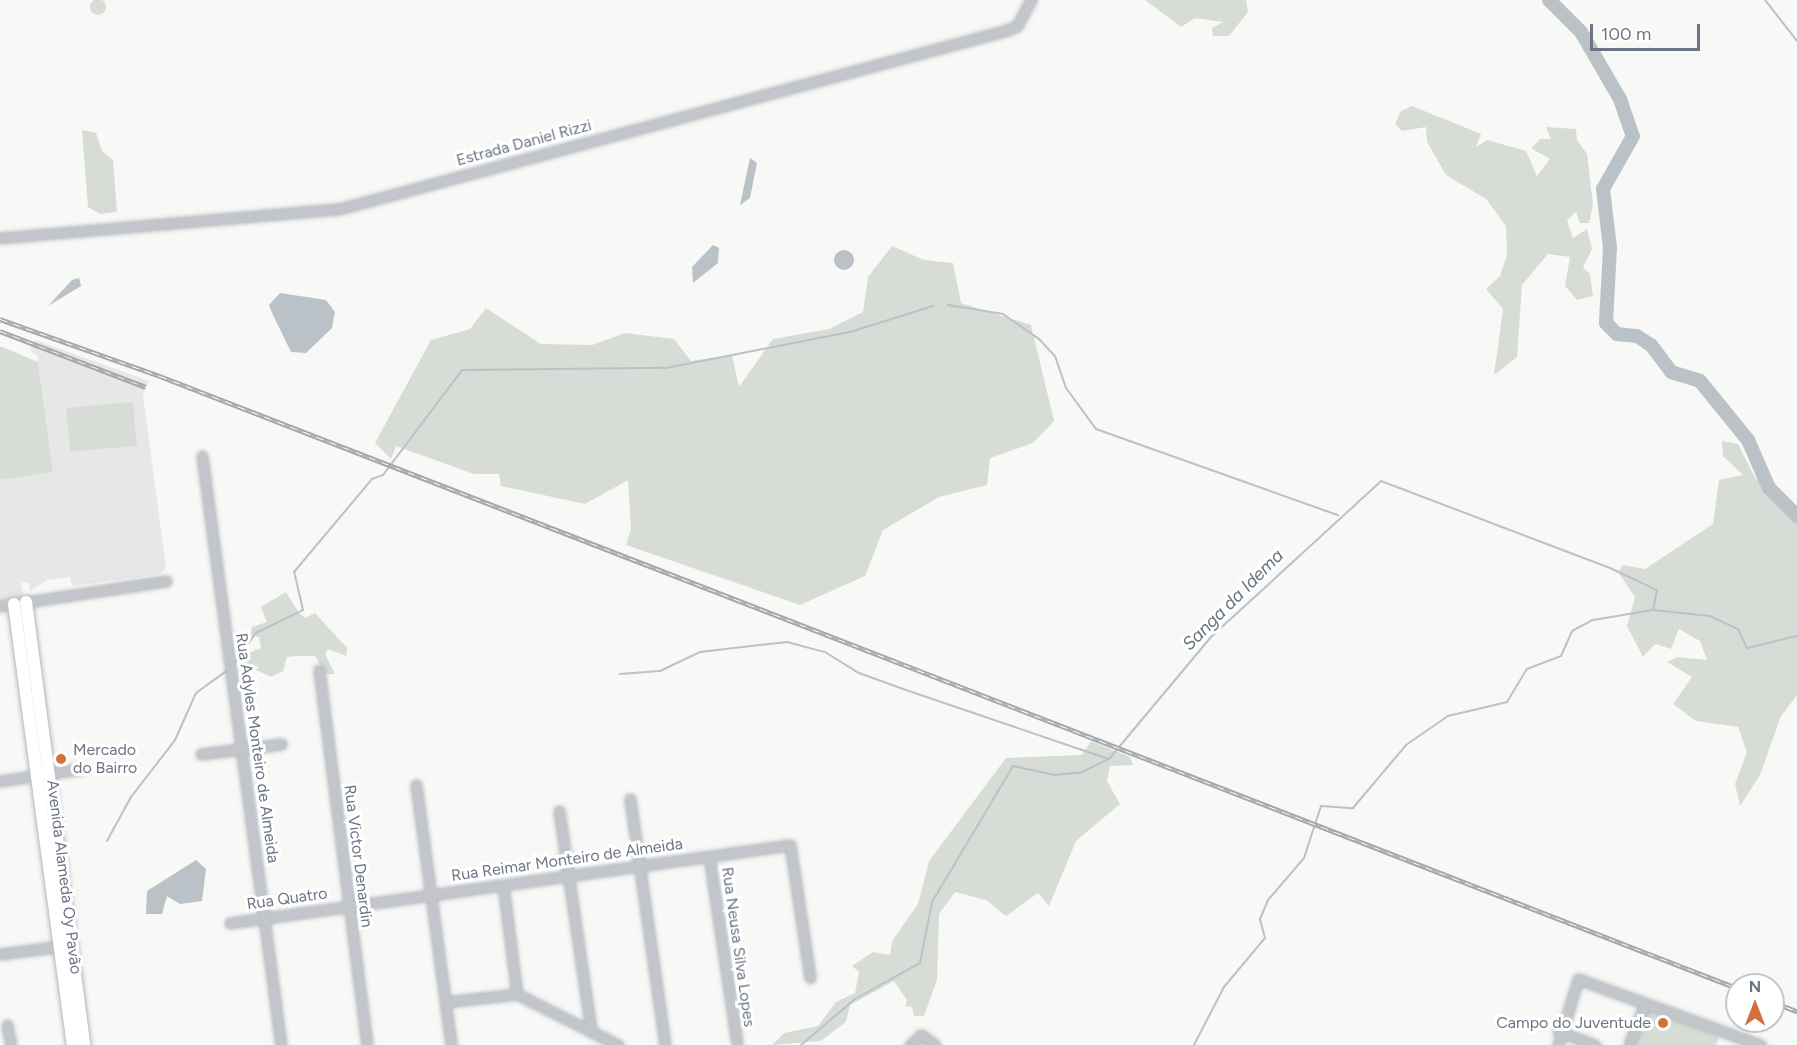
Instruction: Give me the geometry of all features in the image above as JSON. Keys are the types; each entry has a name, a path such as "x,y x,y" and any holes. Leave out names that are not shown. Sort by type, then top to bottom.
{"street":[{"name":"Estrada Daniel Rizzi","path":"0,238 339,208 1004,31 1017,26 1031,0"},
{"name":"Rua Adyles Monteiro de Almeida","path":"202,456 281,1045"},
{"path":"0,606 166,580"},
{"name":"Avenida Alameda Oy Pavão","path":"20,603 46,775 67,945 84,1045"},
{"name":"Rua Victor Denardin","path":"319,670 367,1045"},
{"path":"201,754 282,744"},
{"path":"0,782 80,769"},
{"path":"416,785 451,1045"},
{"path":"630,799 665,1045"},
{"path":"559,811 591,1030"},
{"name":"Rua Reimar Monteiro de Almeida","path":"349,906 790,845 810,977"},
{"name":"Rua Neusa Silva Lopes","path":"709,856 737,1043"},
{"path":"502,885 517,994"},
{"name":"Rua Quatro","path":"230,923 349,906"},
{"path":"0,954 67,945"},
{"name":"Avenida Alameda Oy Pavão","path":"67,945 73,1045"},
{"path":"1558,1045 1558,1031 1578,979 1733,1041 1760,1045"},
{"path":"445,1002 517,994 618,1045"},
{"path":"1629,1045 1645,1004"},
{"path":"7,1025 11,1045"},
{"path":"1558,1031 1595,1045"},
{"path":"910,1045 921,1035 935,1045"}],"shaded area":[{"path":"98,-1 104,1 106,7 104,13 98,15 92,13 90,7 92,1"},
{"path":"1145,0 1246,0 1248,12 1229,36 1213,36 1212,28 1223,22 1195,18 1181,27"},
{"path":"1412,106 1481,134 1476,147 1487,140 1526,151 1537,176 1550,159 1531,148 1540,139 1551,139 1546,127 1576,129 1577,140 1587,154 1593,205 1589,223 1580,223 1576,212 1567,220 1573,238 1587,229 1592,249 1583,267 1590,274 1593,296 1577,300 1565,286 1570,257 1548,254 1522,285 1517,357 1494,375 1503,309 1486,289 1500,276 1507,255 1506,226 1486,199 1446,175 1427,142 1426,127 1402,131 1395,124 1401,111"},
{"path":"82,130 96,133 102,151 113,160 117,212 100,214 88,207"},
{"path":"750,158 757,163 750,198 740,205"},
{"path":"713,245 719,248 718,263 693,283 692,267"},
{"path":"892,246 924,260 953,263 961,303 1031,325 1054,421 1033,443 990,458 987,485 939,497 883,530 865,576 800,605 626,545 631,529 628,480 585,504 501,486 499,474 474,474 396,446 391,459 375,443 431,340 470,329 486,308 541,344 592,345 625,333 674,339 691,361 732,355 739,387 773,339 829,329 863,312 868,277"},
{"path":"844,250 851,253 854,260 851,267 844,270 837,267 834,260 837,253"},
{"path":"79,278 81,286 48,306 72,280"},
{"path":"280,293 326,300 335,312 332,328 306,353 291,352 273,315 269,305"},
{"path":"35,340 149,381 143,395 166,568 160,574 72,586 70,577 47,580 30,591 29,583 21,583 23,597 0,601 0,480 53,472 37,356 30,350"},
{"path":"0,346 38,362 53,472 0,480"},
{"path":"133,402 137,446 70,452 66,408"},
{"path":"1722,441 1738,444 1754,476 1797,522 1797,695 1781,716 1760,775 1740,806 1735,784 1747,752 1738,727 1696,721 1673,704 1692,677 1667,662 1677,657 1707,660 1700,641 1679,629 1671,649 1655,644 1643,657 1627,626 1635,597 1618,572 1623,565 1645,569 1713,524 1719,480 1743,475 1723,456"},
{"path":"286,592 299,613 305,618 315,613 347,648 346,656 328,649 325,654 335,674 326,674 315,656 297,656 287,657 283,671 271,677 252,668 244,677 241,656 261,648 259,637 250,635 252,627 267,622 261,607"},
{"path":"1091,741 1130,757 1133,765 1110,766 1107,781 1120,804 1076,841 1049,906 1038,893 1006,916 986,900 955,892 939,914 937,980 924,1016 914,1016 912,1007 905,1006 907,1000 894,981 850,1005 846,1022 821,1041 772,1045 784,1033 818,1026 836,1002 855,993 859,972 852,966 873,952 890,955 892,941 918,904 929,861 1006,758 1082,755"},
{"path":"196,860 206,869 202,901 180,904 167,896 162,914 146,914 147,891"},
{"name":"Campo do Juventude","path":"1647,1009 1719,1037 1716,1045 1633,1045"}],"waterway":[{"path":"1549,0 1581,32 1620,99 1633,136 1603,189 1610,248 1606,323 1617,334 1637,336 1651,345 1671,372 1700,381 1748,440 1769,488 1797,516"},
{"path":"1765,0 1797,41"},
{"path":"948,305 1003,314 1039,339 1055,356 1066,388 1096,429 1338,515"},
{"path":"234,664 256,633 303,610 294,572 372,479 383,475 462,370 666,368 850,332 933,306"},
{"name":"Sanga da Idema","path":"801,1045 855,999 920,963 932,902 1013,766 1055,775 1082,772 1109,759 1212,636 1381,481 1610,568 1657,590 1653,610"},
{"path":"1194,1045 1224,987 1265,938 1260,919 1268,900 1304,858 1321,806 1353,808 1406,745 1448,716 1507,702 1527,669 1561,656 1572,631 1593,620 1653,610 1710,616 1738,629 1747,648 1797,636"},
{"path":"620,674 660,671 700,652 787,642 825,652 859,673 1109,759"},
{"path":"107,841 131,797 175,740 196,693 228,670"}],"railway":[{"path":"0,319 160,376 1725,983"},
{"path":"0,331 146,387"},
{"path":"1785,1006 1797,1011"}],"place":[{"name":"Mercado do Bairro","path":"61,759"},
{"name":"Campo do Juventude","path":"1663,1023"}]}
